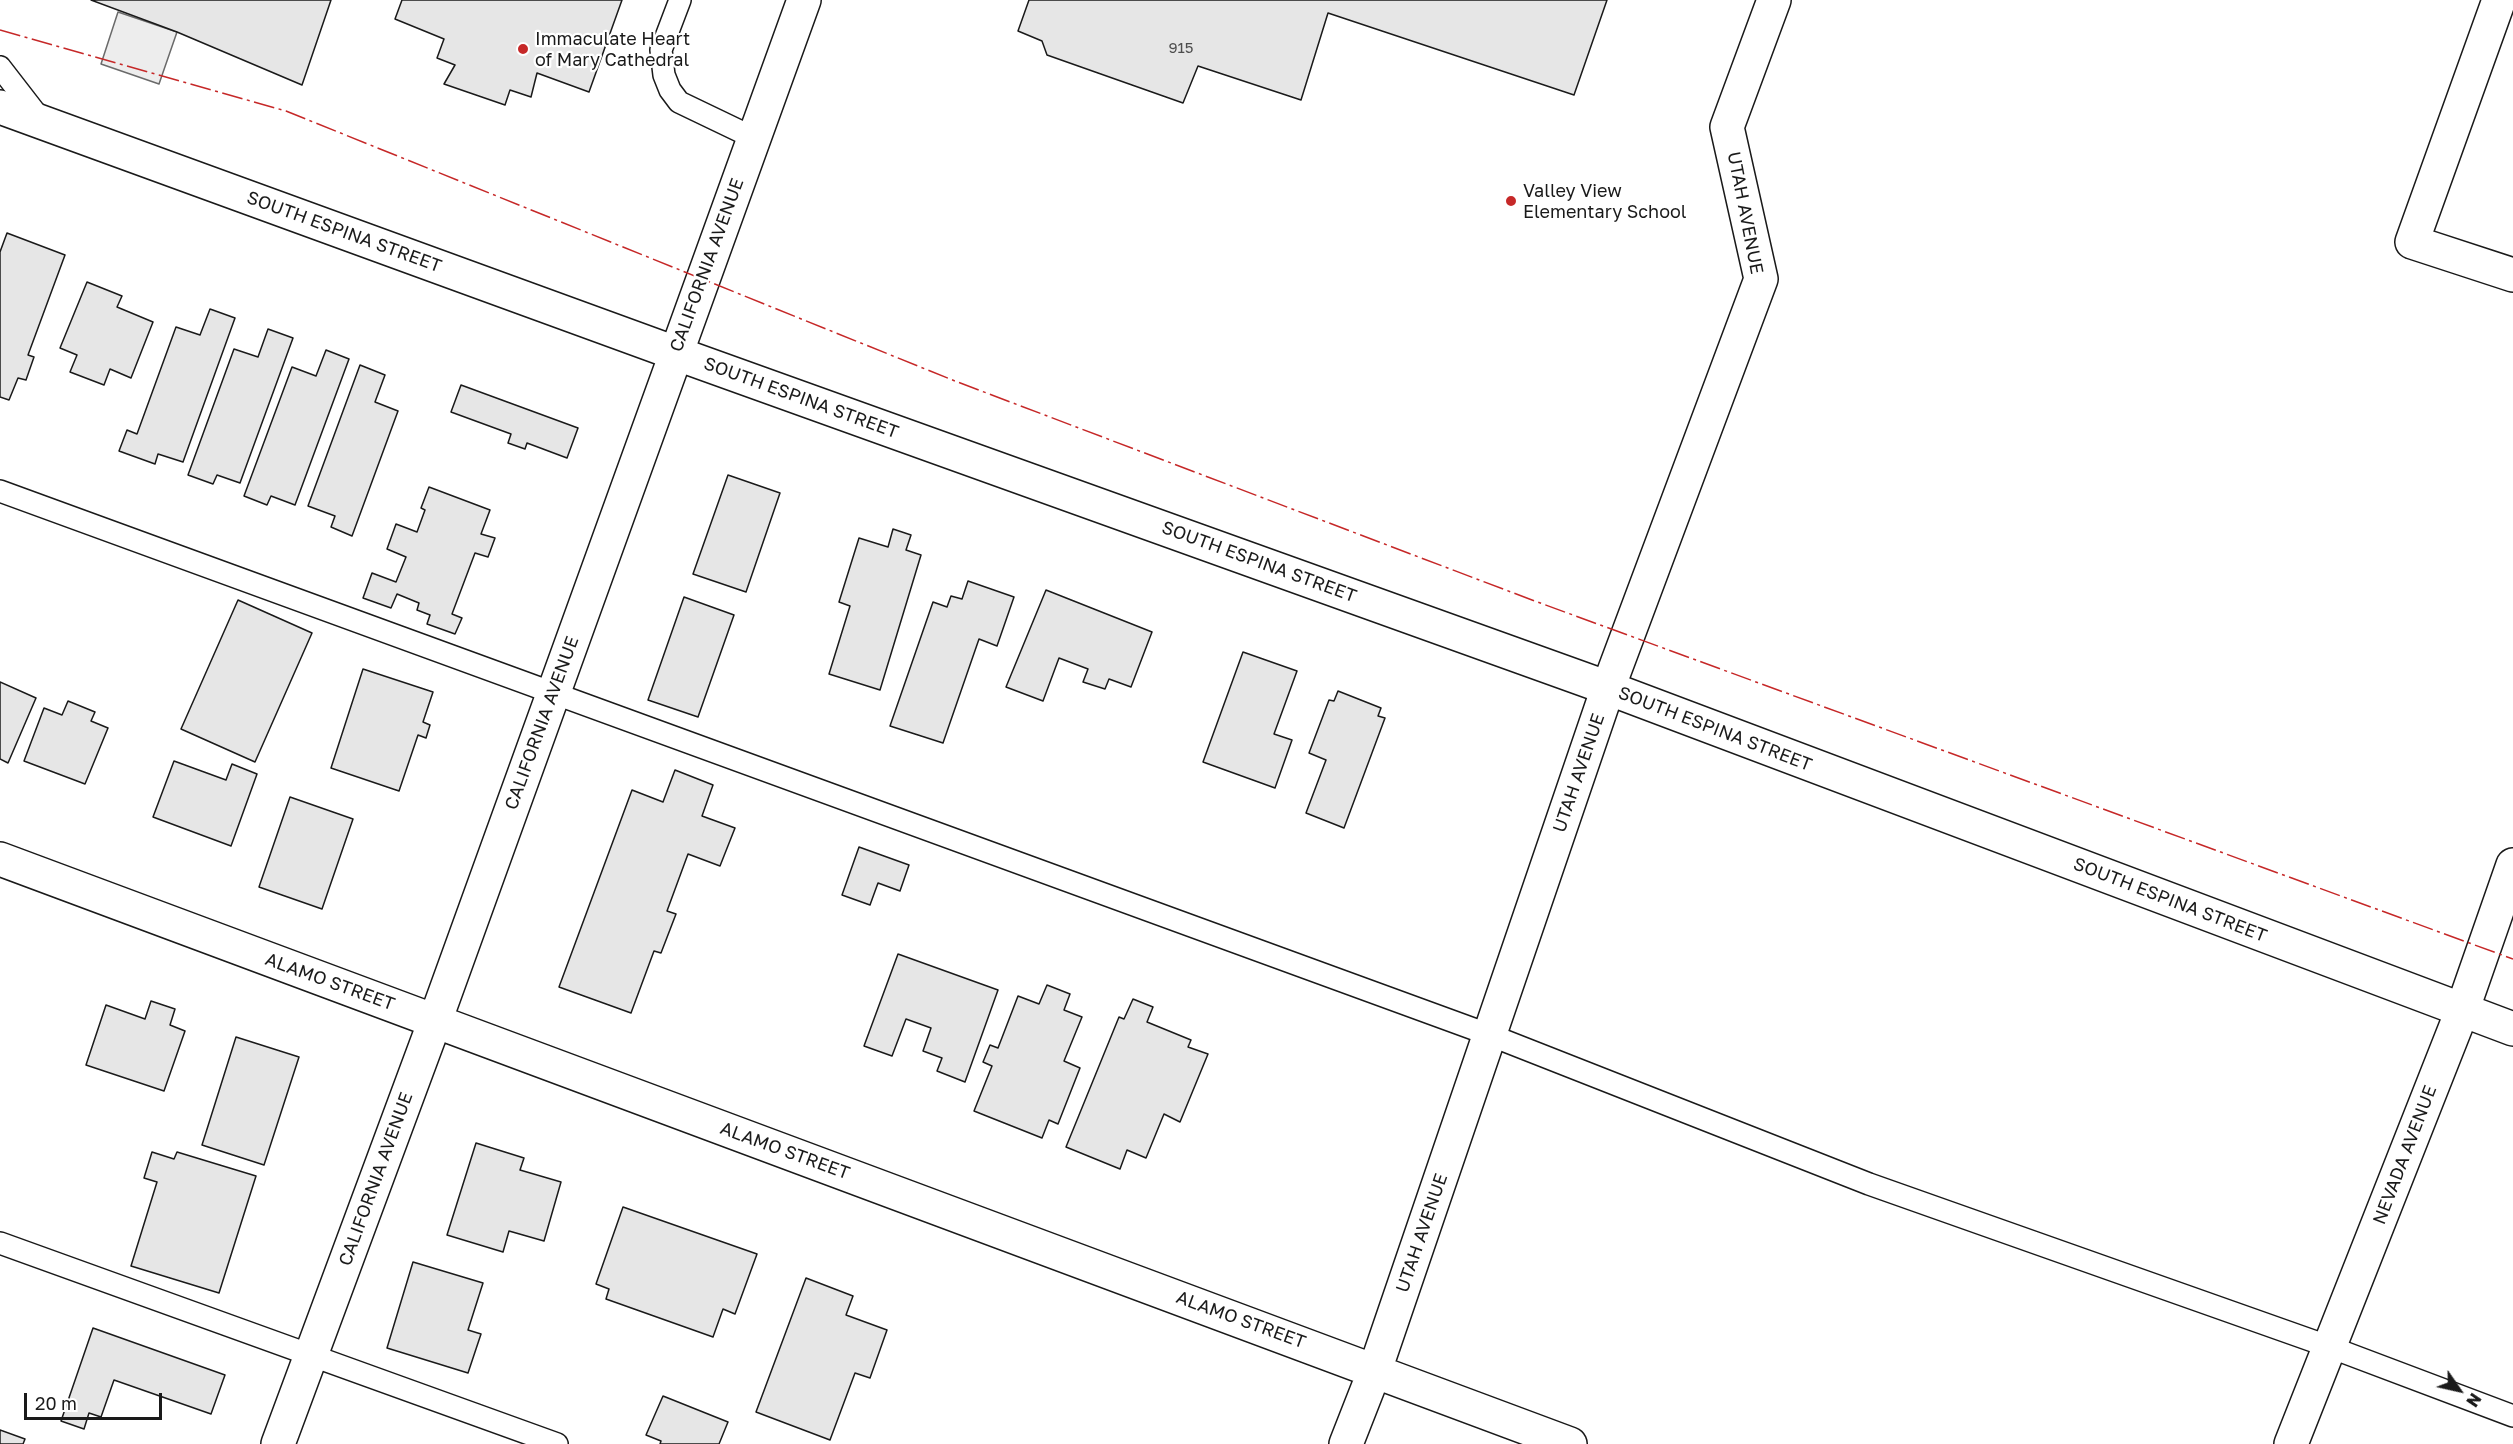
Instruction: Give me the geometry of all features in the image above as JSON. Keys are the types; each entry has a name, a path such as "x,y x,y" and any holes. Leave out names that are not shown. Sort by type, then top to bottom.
{"street":[{"name":"CALIFORNIA AVENUE","path":"278,1444 435,1021 804,0"},
{"name":"UTAH AVENUE","path":"1346,1444 1375,1370 1608,688 1761,279 1727,127 1774,0"},
{"path":"2499,0 2412,242 2513,275"},
{"name":"SOUTH ESPINA STREET","path":"0,107 675,353 1608,688 2513,1029"},
{"name":"ALAMO STREET","path":"0,859 1570,1444"},
{"name":"NEVADA AVENUE","path":"2291,1444 2462,1011 2513,865"}],"lane":[{"path":"680,0 661,50 664,75 670,90 679,102 754,138"},
{"path":"0,68 44,123"},
{"path":"0,491 1490,1035 1869,1184 2330,1347 2513,1416"},
{"path":"0,1243 310,1357 557,1444"}],"shaded area":[{"path":"118,12 177,32 159,84 101,64"}],"building":[{"path":"91,0 331,0 302,85 177,32"},
{"name":"Immaculate Heart of Mary Cathedral","path":"402,0 622,0 589,92 537,73 531,97 510,90 505,105 444,84 455,65 437,58 444,39 395,19"},
{"path":"1029,0 1607,0 1574,95 1328,13 1301,100 1198,66 1183,103 1047,55 1042,41 1018,31"},
{"path":"7,233 65,255 28,355 34,357 26,380 18,378 9,400 0,397 0,252"},
{"path":"87,282 122,296 117,307 153,322 131,378 110,369 104,385 70,372 77,355 60,348"},
{"path":"210,309 235,318 183,462 158,454 155,464 119,451 127,430 137,434 176,327 200,335"},
{"path":"268,329 293,338 240,483 217,475 213,484 188,475 234,349 258,357"},
{"path":"326,350 349,359 295,505 271,496 267,505 244,496 292,367 316,376"},
{"path":"360,365 385,375 375,402 398,411 352,536 331,527 335,516 308,506"},
{"path":"461,385 578,428 567,458 527,443 525,449 508,443 511,434 451,412"},
{"path":"728,475 780,493 746,592 693,574"},
{"path":"429,487 490,510 481,534 495,538 488,557 475,553 452,614 462,618 455,634 427,624 430,615 417,610 419,603 397,594 391,608 363,598 372,573 396,582 406,557 387,549 396,524 417,532 425,510 421,508"},
{"path":"893,529 911,535 906,550 921,555 880,690 829,674 850,606 839,602 859,538 888,547"},
{"path":"968,581 1014,597 997,646 979,639 943,743 890,726 933,602 947,607 951,596 962,599"},
{"path":"1046,590 1152,632 1131,687 1109,679 1105,689 1083,682 1088,669 1059,658 1043,701 1006,687"},
{"path":"684,597 734,615 698,717 648,700"},
{"path":"238,600 312,633 255,762 181,729"},
{"path":"1243,652 1297,671 1274,734 1292,740 1275,788 1203,762"},
{"path":"363,669 433,692 423,722 430,725 426,738 418,735 399,791 331,768"},
{"path":"0,682 36,698 8,763 0,759"},
{"path":"1338,691 1381,708 1378,716 1385,718 1344,828 1306,813 1326,760 1309,753 1329,700 1334,701"},
{"path":"68,701 95,712 91,721 108,728 85,784 24,761 44,708 62,715"},
{"path":"174,761 226,780 232,764 257,774 231,846 153,817"},
{"path":"675,770 713,785 702,816 735,828 720,866 688,854 667,911 676,914 661,953 654,951 631,1013 559,987 632,790 663,802"},
{"path":"290,797 353,819 322,909 259,887"},
{"path":"859,847 909,865 900,891 878,883 870,905 842,895"},
{"path":"898,954 998,990 965,1082 937,1071 942,1058 923,1051 931,1028 906,1019 892,1056 864,1046"},
{"path":"1047,985 1070,994 1064,1010 1082,1017 1064,1061 1080,1068 1058,1124 1049,1120 1042,1138 974,1111 992,1066 983,1062 990,1045 998,1048 1018,996 1039,1004"},
{"path":"1133,999 1153,1007 1147,1022 1191,1040 1188,1047 1208,1054 1180,1122 1164,1114 1146,1158 1127,1150 1120,1169 1066,1147 1119,1017 1124,1019"},
{"path":"151,1001 175,1009 170,1025 185,1031 164,1091 86,1065 106,1005 145,1019"},
{"path":"236,1037 299,1057 264,1165 202,1145"},
{"path":"476,1143 524,1158 520,1170 561,1182 544,1241 509,1231 503,1252 447,1235"},
{"path":"152,1152 174,1159 177,1152 256,1176 219,1293 131,1266 157,1182 144,1178"},
{"path":"623,1207 757,1254 735,1314 723,1309 713,1337 606,1299 609,1289 596,1284"},
{"path":"413,1262 483,1283 468,1330 481,1334 468,1373 387,1348"},
{"path":"806,1278 853,1296 846,1315 887,1330 870,1378 855,1373 830,1440 756,1412"},
{"path":"93,1328 225,1375 211,1414 114,1380 101,1417 89,1413 84,1429 61,1421"},
{"path":"663,1396 728,1422 719,1444 660,1444 661,1441 646,1435"},
{"path":"0,1430 25,1439 23,1444 0,1444"}],"power":[{"path":"0,30 286,111 955,381 1532,600 2513,959"}],"place":[{"name":"Immaculate Heart of Mary Cathedral","path":"523,49"},
{"name":"Valley View Elementary School","path":"1511,201"}]}
